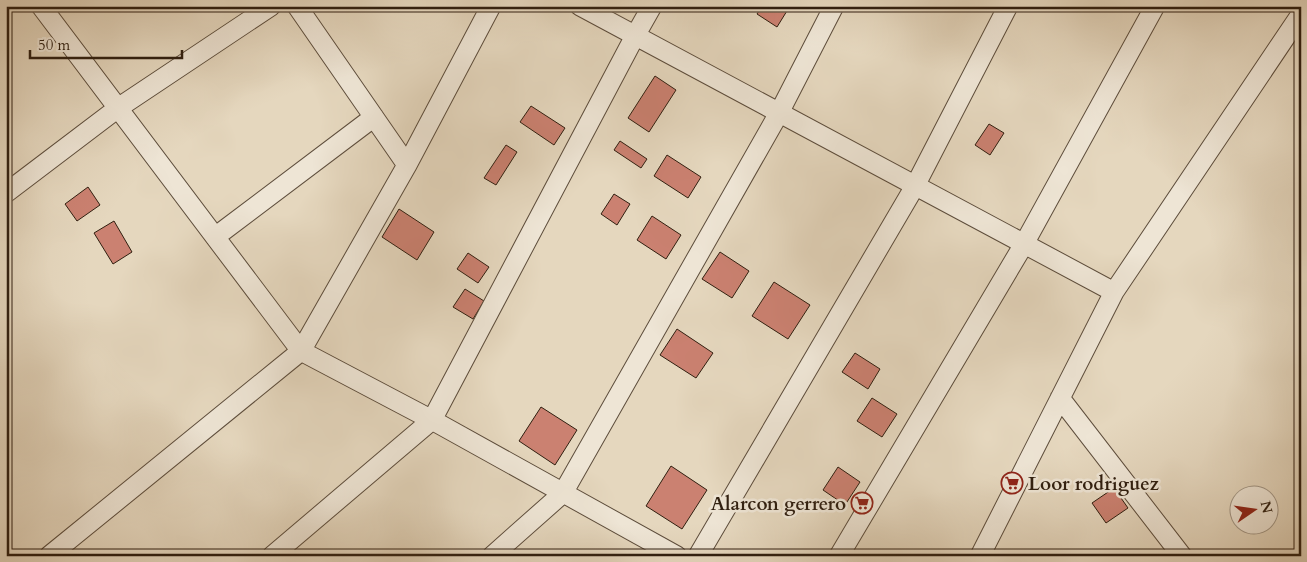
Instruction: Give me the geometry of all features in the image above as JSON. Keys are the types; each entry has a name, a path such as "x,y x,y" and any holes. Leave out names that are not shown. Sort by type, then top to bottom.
{"street":[{"path":"41,6 301,351 432,420 677,556"},
{"path":"6,193 118,108 271,6"},
{"path":"297,6 406,165"},
{"path":"48,556 301,351 406,165 491,6"},
{"path":"580,6 1114,292"},
{"path":"272,556 432,420 652,6"},
{"path":"492,556 563,493 779,113 834,6"},
{"path":"698,556 915,186 1008,6"},
{"path":"839,556 1024,244 1155,6"},
{"path":"980,556 1114,292 1301,14"},
{"path":"216,237 374,117"},
{"path":"1060,398 1182,556"}],"building":[{"path":"762,6 790,6 777,27 757,14"},
{"path":"655,76 676,90 649,132 628,118"},
{"path":"531,106 565,128 554,145 520,122"},
{"path":"989,124 1004,133 990,155 975,145"},
{"path":"620,141 647,159 641,168 614,150"},
{"path":"506,145 517,152 496,185 484,178"},
{"path":"667,155 701,177 688,198 654,176"},
{"path":"88,187 100,205 77,221 65,204"},
{"path":"614,194 630,204 617,225 601,214"},
{"path":"399,209 434,232 417,260 382,237"},
{"path":"652,216 681,235 666,259 637,240"},
{"path":"114,221 132,252 113,264 94,233"},
{"path":"720,252 749,271 732,298 702,279"},
{"path":"468,253 489,267 478,283 457,269"},
{"path":"774,282 810,305 788,339 752,316"},
{"path":"465,289 484,301 473,319 453,307"},
{"path":"677,329 713,353 696,378 660,355"},
{"path":"855,353 880,369 868,389 842,372"},
{"path":"872,398 897,414 882,437 857,421"},
{"path":"541,407 577,430 555,465 519,441"},
{"path":"671,466 707,490 682,529 646,506"},
{"path":"838,467 860,482 845,505 823,490"},
{"path":"1114,488 1128,508 1106,523 1092,503"}],"place":[{"name":"Loor rodriguez","path":"1012,483"},
{"name":"Alarcon gerrero","path":"862,503"}]}
